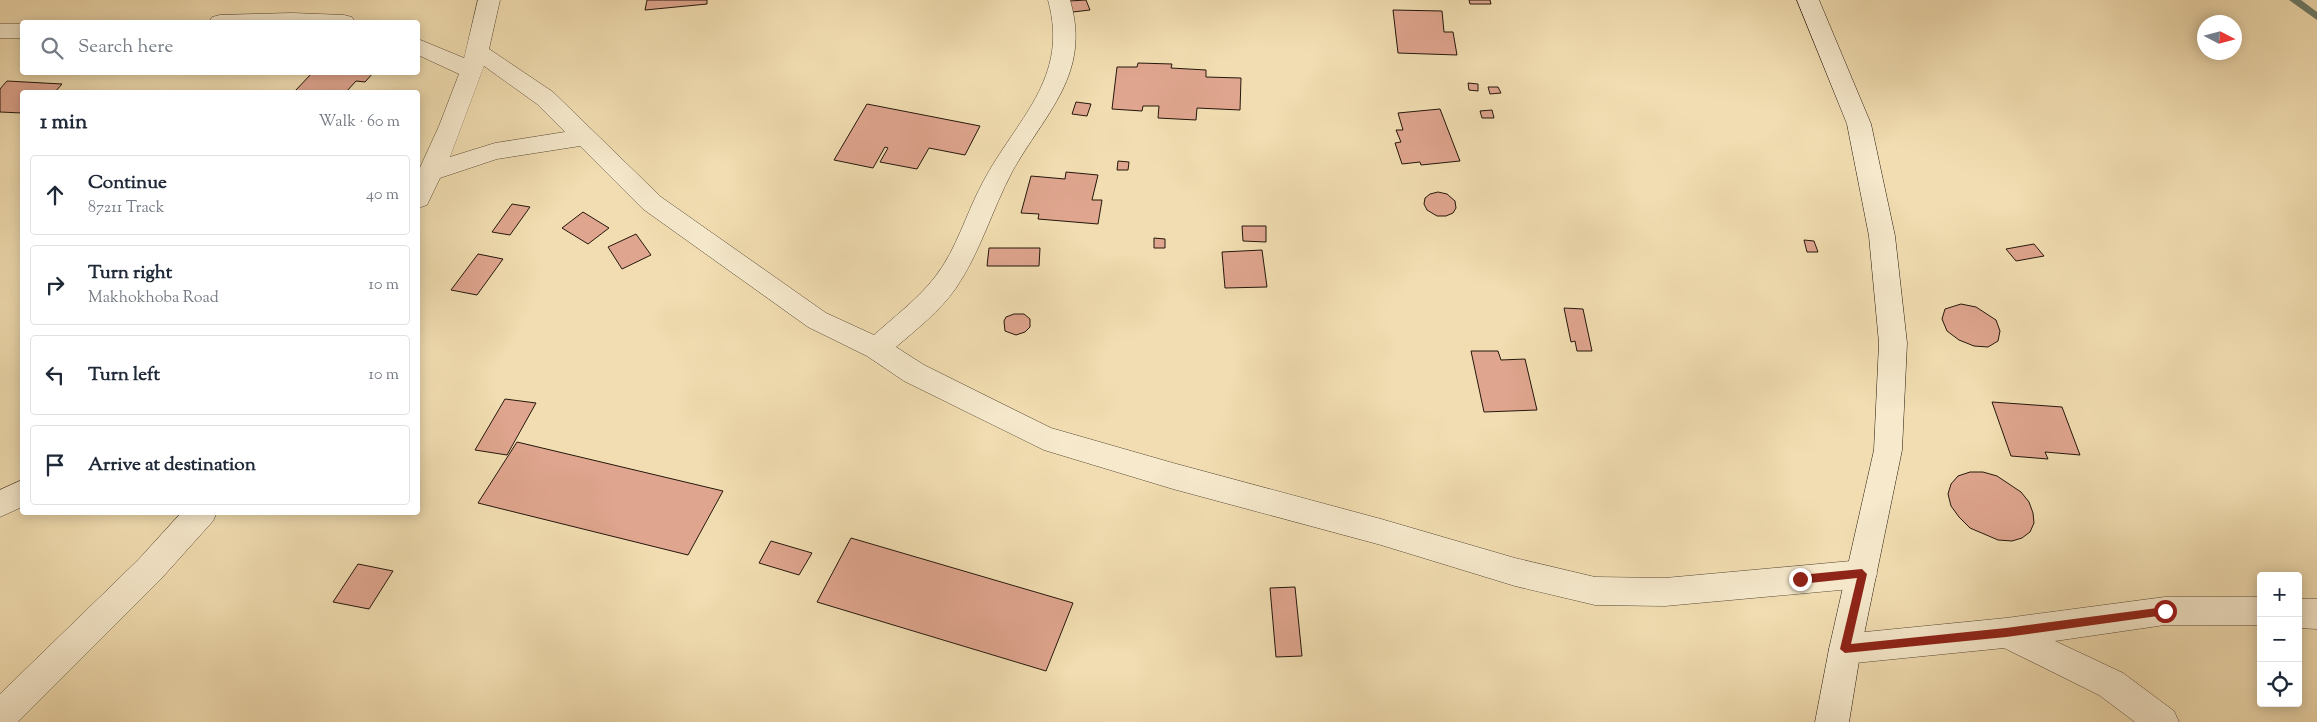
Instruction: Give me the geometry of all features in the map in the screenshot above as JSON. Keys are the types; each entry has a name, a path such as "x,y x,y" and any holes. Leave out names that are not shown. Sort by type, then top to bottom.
{"street":[{"path":"420,194 475,62 489,0"},
{"path":"877,348 914,315 945,282 1001,170 1052,91 1061,67 1066,39 1063,12 1058,0"},
{"path":"1808,0 1859,124 1882,236 1892,334 1888,450 1845,649 1832,722"},
{"path":"0,31 20,31"},
{"path":"420,47 475,62 545,98 652,203 817,320 877,348 914,373 1044,438 1173,476 1381,532 1516,572 1595,591 1665,592 1862,574"},
{"path":"430,172 494,151 586,137"},
{"path":"0,504 20,495"},
{"path":"0,716 148,570 199,515"},
{"path":"1845,649 2006,633 2165,611 2257,611"},
{"path":"2302,613 2317,614"},
{"path":"2006,633 2111,684 2162,722"}],"building":[{"path":"647,0 707,0 707,4 645,10"},
{"path":"1086,0 1090,10 1073,12 1069,1"},
{"path":"1469,0 1490,0 1491,4 1470,4"},
{"path":"1393,10 1442,11 1444,32 1453,32 1457,55 1398,53"},
{"path":"1138,63 1172,64 1171,68 1206,70 1206,77 1241,78 1240,110 1197,108 1196,120 1158,118 1159,106 1143,106 1142,111 1112,109 1117,67 1137,67"},
{"path":"310,75 371,75 365,82 356,81 348,90 296,90"},
{"path":"7,81 62,84 57,90 20,90 20,113 0,112 0,89"},
{"path":"1468,83 1478,84 1478,91 1469,90"},
{"path":"1488,87 1498,87 1501,93 1490,94"},
{"path":"1076,102 1091,104 1087,116 1072,114"},
{"path":"867,104 980,126 965,155 929,148 917,169 880,162 888,148 885,147 873,168 834,160"},
{"path":"1440,109 1460,161 1421,165 1420,162 1402,164 1395,143 1401,142 1396,130 1403,130 1398,113"},
{"path":"1492,110 1494,118 1482,118 1480,111"},
{"path":"1118,161 1129,162 1128,170 1117,170"},
{"path":"1066,172 1098,175 1092,200 1102,200 1098,224 1038,219 1039,214 1021,213 1031,176 1065,179"},
{"path":"1438,192 1447,194 1455,201 1456,208 1453,213 1446,216 1437,216 1427,210 1424,204 1425,198 1430,194"},
{"path":"512,204 530,207 510,235 492,232"},
{"path":"583,212 609,228 588,244 562,228"},
{"path":"1242,226 1266,226 1266,242 1243,241"},
{"path":"636,234 651,255 622,269 608,247"},
{"path":"1154,238 1165,239 1165,248 1154,248"},
{"path":"1804,240 1814,241 1818,252 1807,252"},
{"path":"2034,244 2044,256 2016,261 2006,249"},
{"path":"989,248 1040,248 1039,266 987,266"},
{"path":"1262,250 1267,287 1225,288 1222,252"},
{"path":"478,254 503,259 477,295 451,290"},
{"path":"1961,304 1976,307 1996,320 2000,331 1998,341 1988,347 1974,346 1959,340 1947,331 1942,319 1945,309"},
{"path":"1564,308 1583,309 1592,351 1577,351 1575,341 1571,342"},
{"path":"1014,314 1024,314 1030,319 1030,327 1025,332 1016,335 1005,331 1004,321 1006,317"},
{"path":"1471,351 1498,351 1501,360 1525,359 1537,410 1484,412"},
{"path":"505,399 536,403 507,455 475,450"},
{"path":"1992,402 2062,407 2080,455 2045,452 2048,459 2011,456"},
{"path":"517,442 723,491 688,555 478,503"},
{"path":"1970,472 1983,472 1997,476 2021,492 2029,502 2033,513 2034,523 2030,532 2022,538 2012,541 1998,540 1970,528 1959,517 1951,506 1948,494 1951,484 1958,476"},
{"path":"851,538 1073,603 1046,671 817,602"},
{"path":"771,541 812,553 799,575 759,563"},
{"path":"358,564 393,571 369,609 333,602"},
{"path":"1295,587 1302,656 1276,657 1270,588"}],"waterway":[{"path":"2294,0 2317,17"}],"route":[{"path":"1800,579 1862,574 1845,649 2006,633 2165,611"}]}
